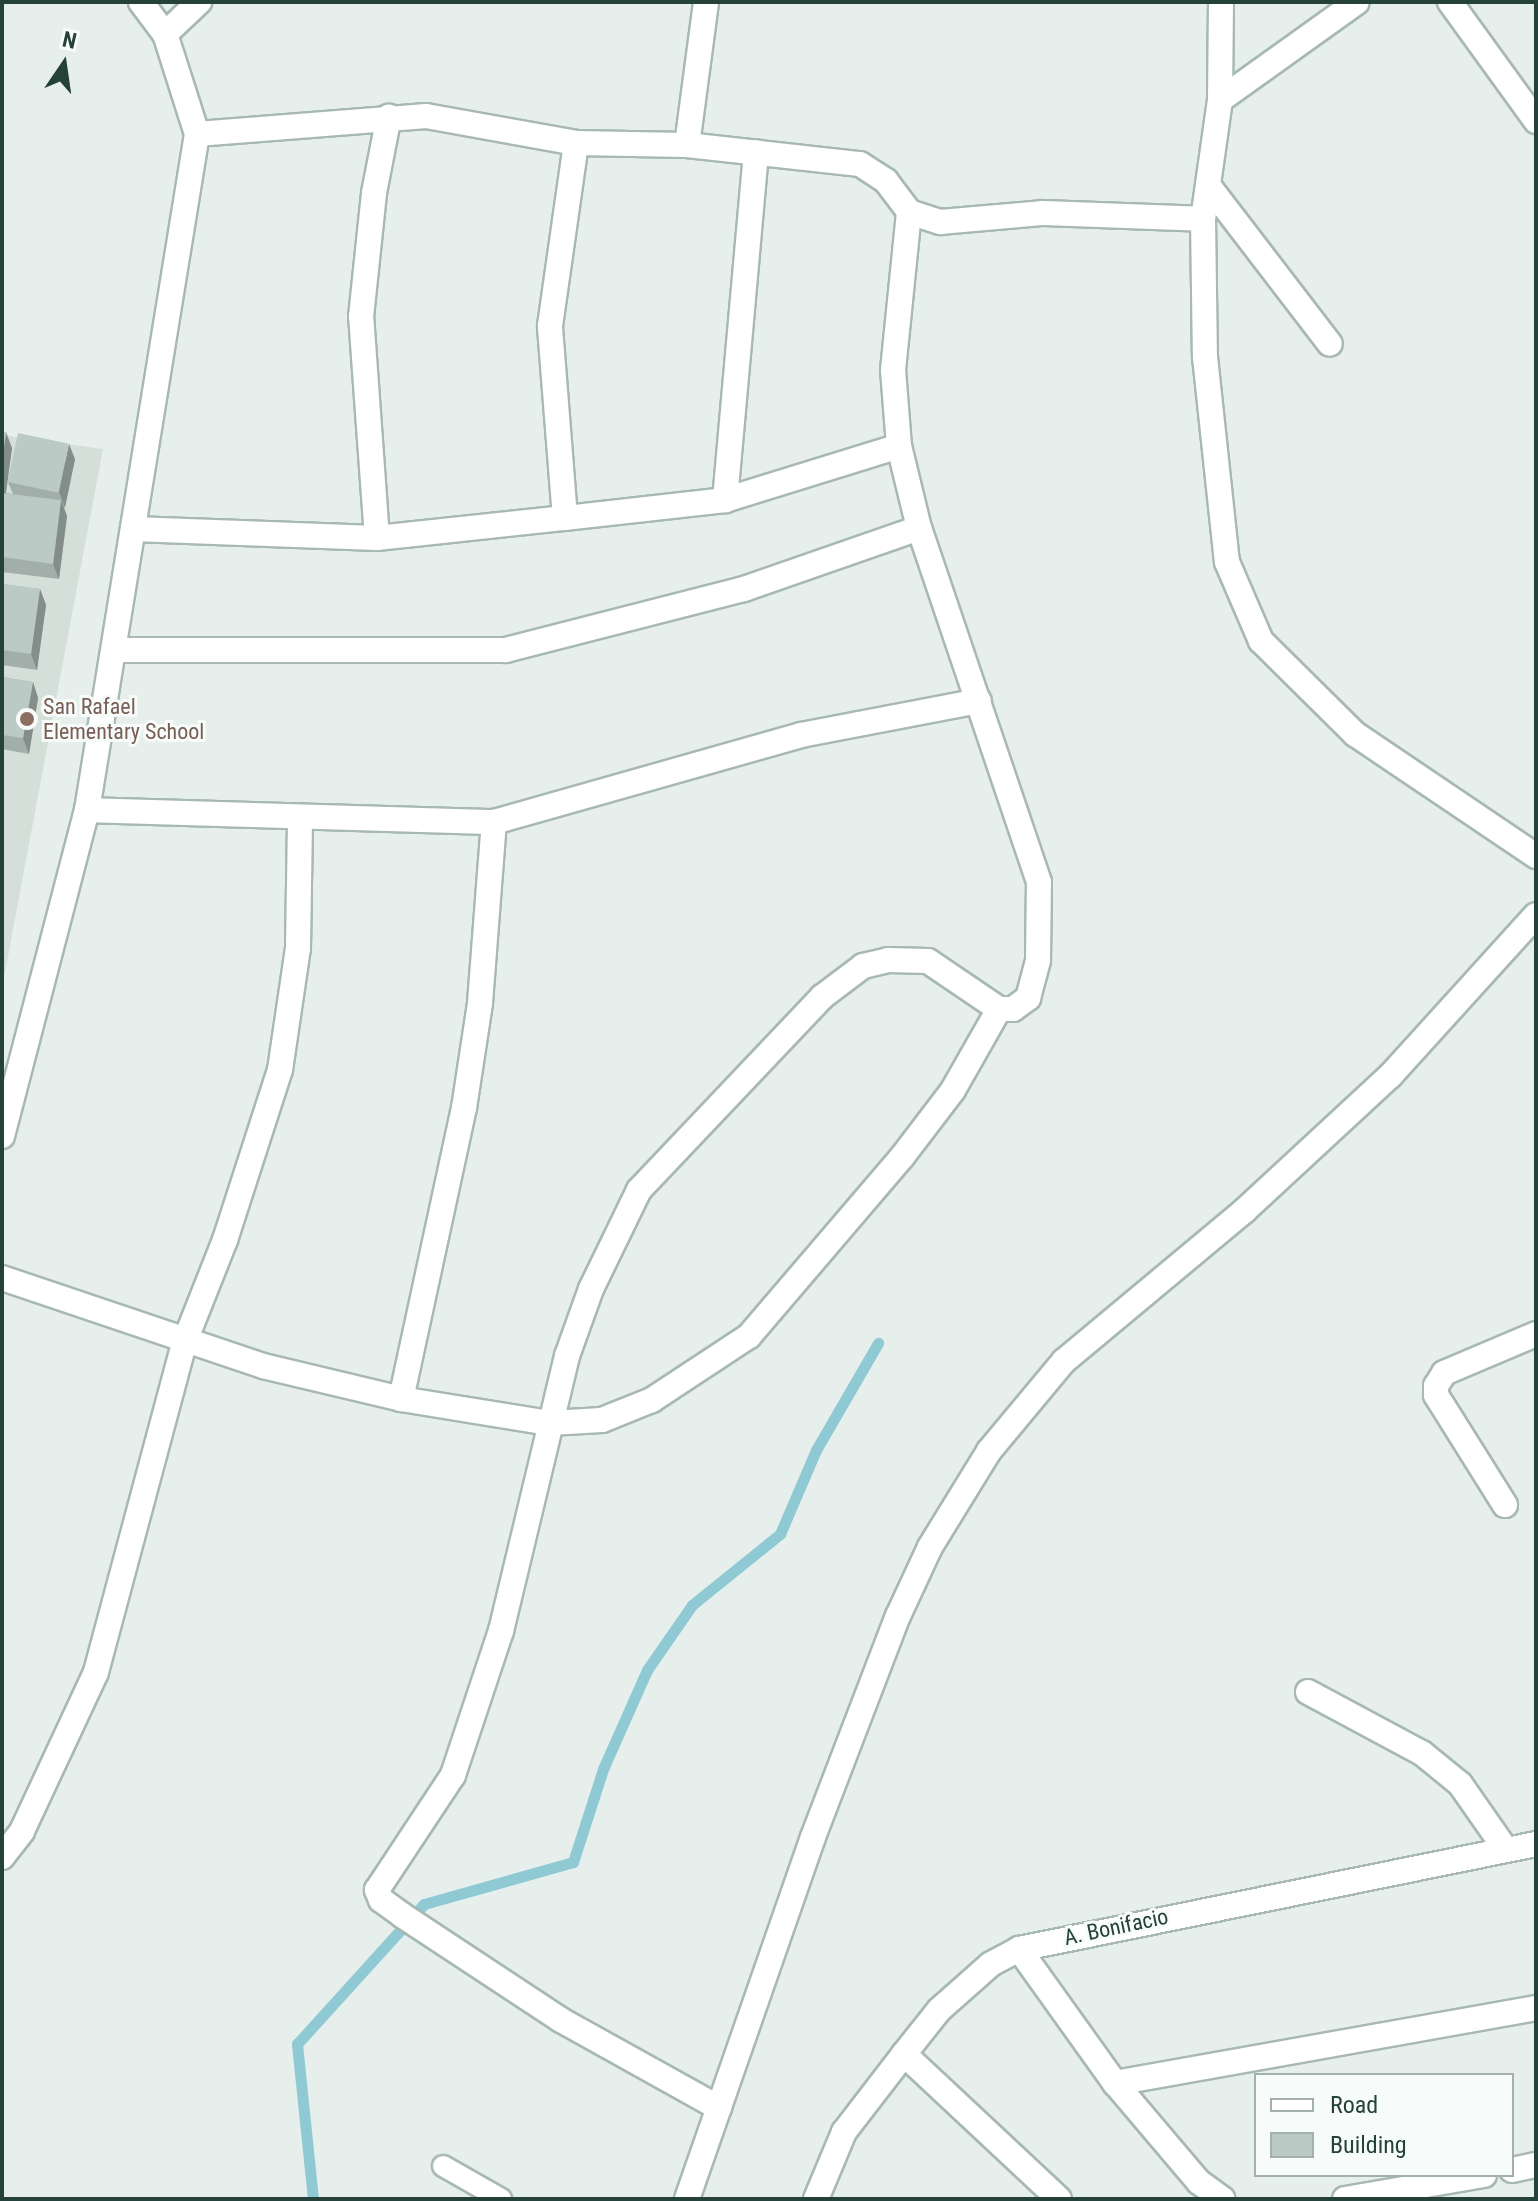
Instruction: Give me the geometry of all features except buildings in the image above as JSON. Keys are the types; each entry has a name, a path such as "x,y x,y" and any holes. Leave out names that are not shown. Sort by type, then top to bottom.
{"street":[{"path":"3,1141 87,810 197,134 165,34 141,2"},
{"path":"165,34 199,2"},
{"path":"687,145 706,2"},
{"path":"1221,2 1220,100 1211,189 1203,219 1205,357 1227,562 1261,641 1355,734 1536,856"},
{"path":"1220,100 1357,2"},
{"path":"1450,2 1536,121"},
{"path":"197,134 389,116 426,116 576,143 687,145 860,164 886,181 909,212 940,222 1042,213 1203,219"},
{"path":"377,538 361,317 389,116"},
{"path":"565,518 550,326 576,143"},
{"path":"725,500 756,152"},
{"path":"1211,189 1242,236 1330,344"},
{"path":"719,2108 561,2020 402,1915 381,1900 377,1890 453,1775 501,1631 550,1423 591,1289 639,1190 822,997 863,966 888,960 928,961 999,1009 1013,1009 1028,998 1038,960 1039,882 919,528 899,446 893,370 909,212"},
{"path":"133,529 377,538 565,518 725,500 899,446"},
{"path":"115,650 506,650 744,589 919,528"},
{"path":"87,810 494,822 801,735 979,701"},
{"path":"2,1857 22,1831 96,1672 185,1341 225,1240 280,1070 298,948 300,818"},
{"path":"401,1399 464,1108 480,1003 494,822"},
{"path":"687,2199 813,1837 898,1616 930,1547 989,1451 1064,1361 1244,1211 1390,1076 1536,915"},
{"path":"2,1278 185,1341 401,1399 550,1423 602,1420 652,1400 749,1336 927,1124 999,1009"},
{"path":"1505,1505 1436,1395 1436,1386 1444,1373 1536,1334"},
{"path":"1308,1692 1431,1760 1460,1784 1506,1850"},
{"name":"A. Bonifacio","path":"816,2199 844,2132 939,2010 991,1964 1019,1949 1536,1844"},
{"path":"1019,1949 1115,2083 1199,2182 1222,2199"},
{"path":"1115,2083 1536,2008"},
{"path":"904,2054 1059,2199"},
{"path":"1514,2170 1536,2165"},
{"path":"1345,2199 1472,2177"}],"lane":[{"path":"443,2166 501,2199"}],"shaded area":[{"name":"San Rafael Elementary School","path":"2,435 103,449 2,988"}],"waterway":[{"path":"313,2199 297,2044 424,1904 573,1862 603,1769 647,1670 692,1605 780,1534 816,1450 878,1343"}],"place":[{"name":"San Rafael Elementary School","path":"27,719"}]}
